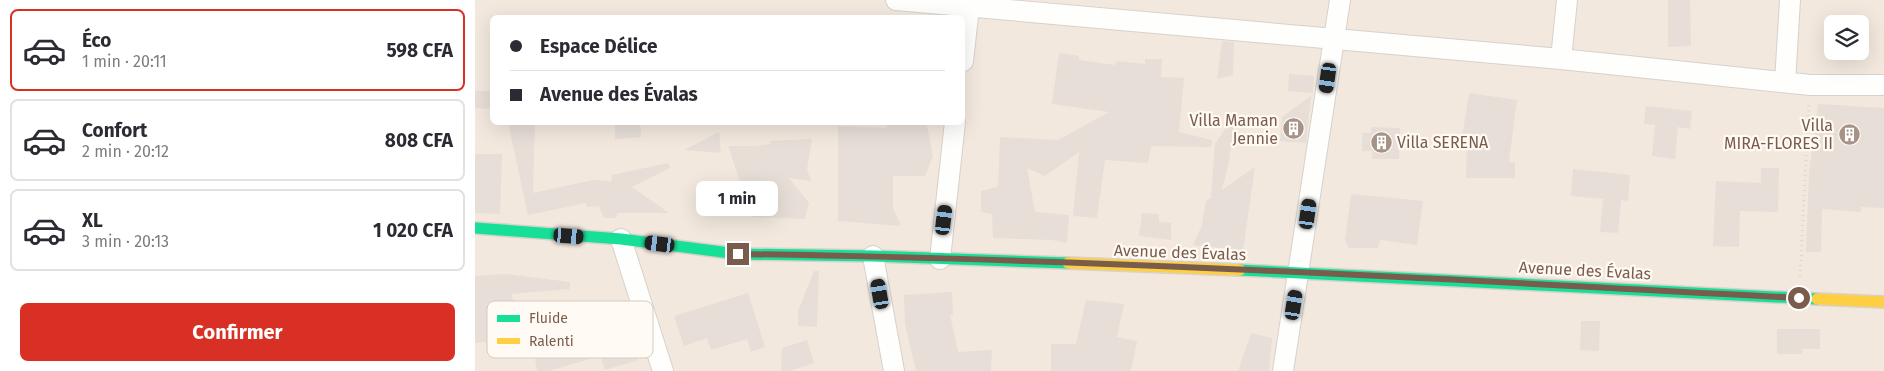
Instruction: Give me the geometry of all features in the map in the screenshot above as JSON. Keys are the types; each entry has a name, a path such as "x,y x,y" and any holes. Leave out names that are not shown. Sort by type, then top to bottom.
{"street":[{"path":"896,0 927,1 969,7 1333,40 1561,58 1785,82 1884,85"},
{"path":"1283,371 1300,272 1333,40 1341,0"},
{"path":"1561,58 1567,0"},
{"path":"1785,82 1791,0"},
{"path":"965,43 969,7"},
{"path":"940,259 955,125"},
{"name":"Avenue des Évalas","path":"475,228 621,239 738,254 873,256 1300,272 1884,302"},
{"path":"621,239 641,301"},
{"path":"873,256 894,371"},
{"path":"653,340 663,371"}],"path":[{"path":"1799,298 1810,84"}],"shaded area":[{"path":"475,0 1884,0 1884,371 475,371"}],"building":[{"path":"1668,0 1690,0 1691,46 1668,47"},
{"path":"1222,41 1234,42 1233,75 1217,79"},
{"path":"1059,53 1079,56 1079,60 1115,65 1116,61 1145,64 1145,59 1162,59 1161,77 1184,78 1179,132 1212,140 1211,147 1151,146 1148,163 1105,160 1097,218 1073,216 1079,152 1045,176 1027,168 1035,212 1069,215 1067,243 1052,240 993,238 992,214 981,212 981,191 998,187 1000,137 1058,140 1109,112 1052,104"},
{"path":"1289,74 1314,76 1313,93 1288,91"},
{"path":"475,91 490,91 490,109 475,108"},
{"path":"1469,93 1517,100 1509,162 1515,162 1515,178 1466,178 1467,139 1462,138"},
{"name":"Villa Maman Jennie","path":"1311,96 1306,143 1280,141 1282,117"},
{"name":"Villa MIRA-FLORES II","path":"1818,104 1884,108 1884,208 1861,207 1861,212 1822,209 1821,252 1806,252 1809,173"},
{"path":"1646,106 1692,111 1690,129 1678,127 1675,159 1652,156 1655,125 1644,124"},
{"path":"1235,114 1229,162 1222,190 1255,167 1243,250 1193,245 1202,225 1206,201 1211,198 1215,144"},
{"path":"509,125 535,125 533,193 593,180 611,181 612,175 668,163 670,168 632,187 669,213 617,213 616,218 604,218 599,206 587,207 586,203 528,215"},
{"path":"615,125 640,125 641,137 615,139"},
{"path":"887,125 927,125 933,156 925,176 893,176 893,208 901,226 838,221 838,126 887,128"},
{"name":"Villa SERENA","path":"1371,127 1400,128 1399,159 1372,159 1372,151 1362,151 1362,133 1371,133"},
{"path":"719,132 721,153 684,150"},
{"path":"812,139 807,169 811,181 789,178 809,203 805,219 752,217 728,146 756,146 770,144 770,141"},
{"path":"475,154 502,154 500,214 475,213"},
{"path":"1761,168 1779,168 1778,212 1740,211 1739,247 1713,246 1716,181 1761,183"},
{"path":"1573,169 1630,175 1628,201 1621,200 1618,233 1600,232 1603,199 1571,196"},
{"path":"1351,194 1423,201 1417,245 1380,240 1378,248 1349,248 1345,240"},
{"path":"1142,213 1159,214 1159,222 1171,223 1171,240 1139,236"},
{"path":"814,271 819,271 817,327 798,326 798,311"},
{"path":"506,274 570,282 570,289 511,294 513,301 487,301 487,342 475,343 475,276"},
{"path":"952,292 953,315 950,315 958,352 992,350 991,371 916,371 905,324 904,295"},
{"path":"748,293 765,347 751,352 747,339 711,350 707,338 684,346 674,316"},
{"path":"1086,300 1124,304 1117,337 1137,341 1131,371 1051,371 1051,344 1076,344"},
{"path":"1581,321 1600,321 1599,351 1580,350"},
{"path":"1777,329 1820,329 1820,349 1802,349 1802,354 1777,354"},
{"path":"1251,333 1272,338 1269,371 1238,371"},
{"path":"807,340 814,363 790,371 781,371 782,348"},
{"path":"535,358 593,358 549,371 537,371"},
{"path":"601,358 637,358 638,360 605,370"}],"traffic: fast":[{"path":"475,228 621,239 738,254 873,256 1068,263"},
{"path":"1240,270 1817,299"}],"traffic: slow":[{"path":"1068,263 1240,270"},
{"path":"1817,299 1884,302"}],"place":[{"name":"Villa Maman Jennie","path":"1294,129"},
{"name":"Villa MIRA-FLORES II","path":"1849,134"},
{"name":"Villa SERENA","path":"1381,142"}],"route":[{"path":"738,254 873,256 1300,272 1799,298"}]}
